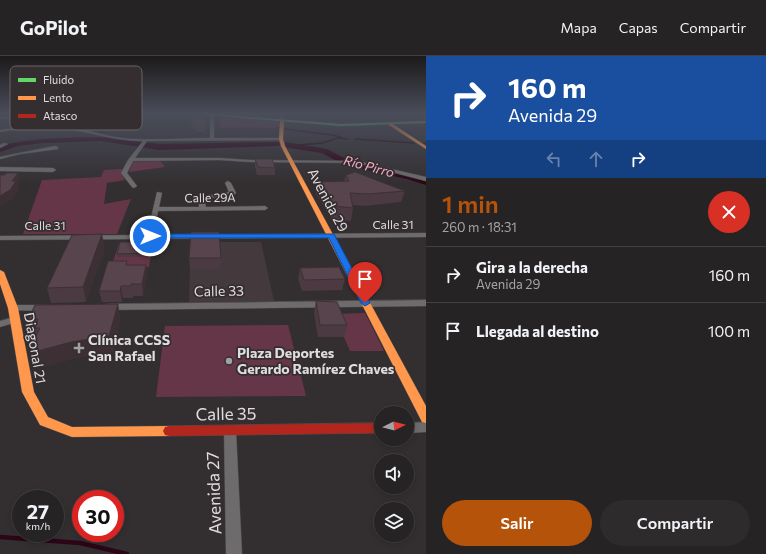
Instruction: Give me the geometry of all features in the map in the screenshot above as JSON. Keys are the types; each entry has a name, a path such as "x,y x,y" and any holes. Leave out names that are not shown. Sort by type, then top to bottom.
{"main road":[{"path":"410,137 426,148"},
{"name":"Avenida 29","path":"281,139 291,162 426,418"},
{"name":"Diagonal 21","path":"0,272 13,308 28,392 44,421 72,432"},
{"name":"Calle 35","path":"72,432 374,428"}],"street":[{"path":"105,137 146,140 281,139"},
{"path":"134,186 124,173 130,160 146,140"},
{"path":"0,147 6,144"},
{"path":"0,158 20,153 56,148"},
{"path":"130,160 219,159 291,162 351,161 363,162 426,179"},
{"path":"0,169 53,170"},
{"path":"202,209 203,197 233,194 228,182"},
{"path":"150,236 158,193"},
{"name":"Calle 29A","path":"155,209 265,208"},
{"name":"Calle 31","path":"0,238 426,235"},
{"name":"Calle 33","path":"100,307 426,303"},
{"path":"13,308 53,308"},
{"path":"0,324 14,320"},
{"path":"414,428 426,427"},
{"name":"Avenida 27","path":"230,431 234,554"}],"shaded area":[{"path":"160,161 165,167 129,172 133,162"},
{"path":"122,169 122,175 125,180 107,183 104,204 131,199 117,234 23,234 42,180 101,177 104,170"},
{"path":"218,242 261,242 274,301 189,302 190,269 220,269"},
{"path":"119,243 153,243 149,267 111,268"},
{"path":"365,313 384,351 350,351 334,314"},
{"name":"Plaza Deportes Gerardo Ramírez Chaves","path":"288,325 306,396 156,397 165,326"}],"building":[{"path":"255,159 272,159 275,168 258,167"},
{"path":"355,172 405,191 368,194 350,193 353,208 334,206 327,193 325,193 318,182 349,181 346,175"},
{"path":"6,173 18,173 12,181 16,181 10,190 0,196 0,175 5,175"},
{"path":"191,232 219,232 221,258 189,258"},
{"path":"102,234 83,287 47,288 72,235"},
{"path":"120,242 149,242 147,253 117,254"},
{"path":"108,261 127,261 126,265 146,265 142,284 121,286 120,291 99,291"},
{"path":"339,267 345,279 304,280 300,268"},
{"path":"316,301 337,302 347,325 320,325"},
{"path":"118,304 109,336 71,342 34,352 37,338 35,338 40,328 35,328 38,319 28,320 35,305"}],"waterway":[{"path":"299,145 322,143 338,138 348,139"},
{"name":"Río Pirro","path":"0,149 17,144 42,141 101,139 159,147 278,144"},
{"path":"355,139 414,143"},
{"name":"Río Pirro","path":"286,145 324,151 347,163 406,176"},
{"name":"Río Pirro","path":"411,178 426,182"},
{"path":"0,537 80,543 127,554"}],"traffic: slow":[{"path":"281,137 283,146 426,418"},
{"path":"410,137 426,148"},
{"path":"0,272 13,308 28,392 44,421 72,432 169,431"}],"traffic: jam":[{"path":"169,431 374,428"}],"place":[{"name":"Clínica CCSS San Rafael","path":"79,348"},
{"name":"Plaza Deportes Gerardo Ramírez Chaves","path":"229,361"}],"route":[{"path":"150,236 331,236 365,303"}]}
